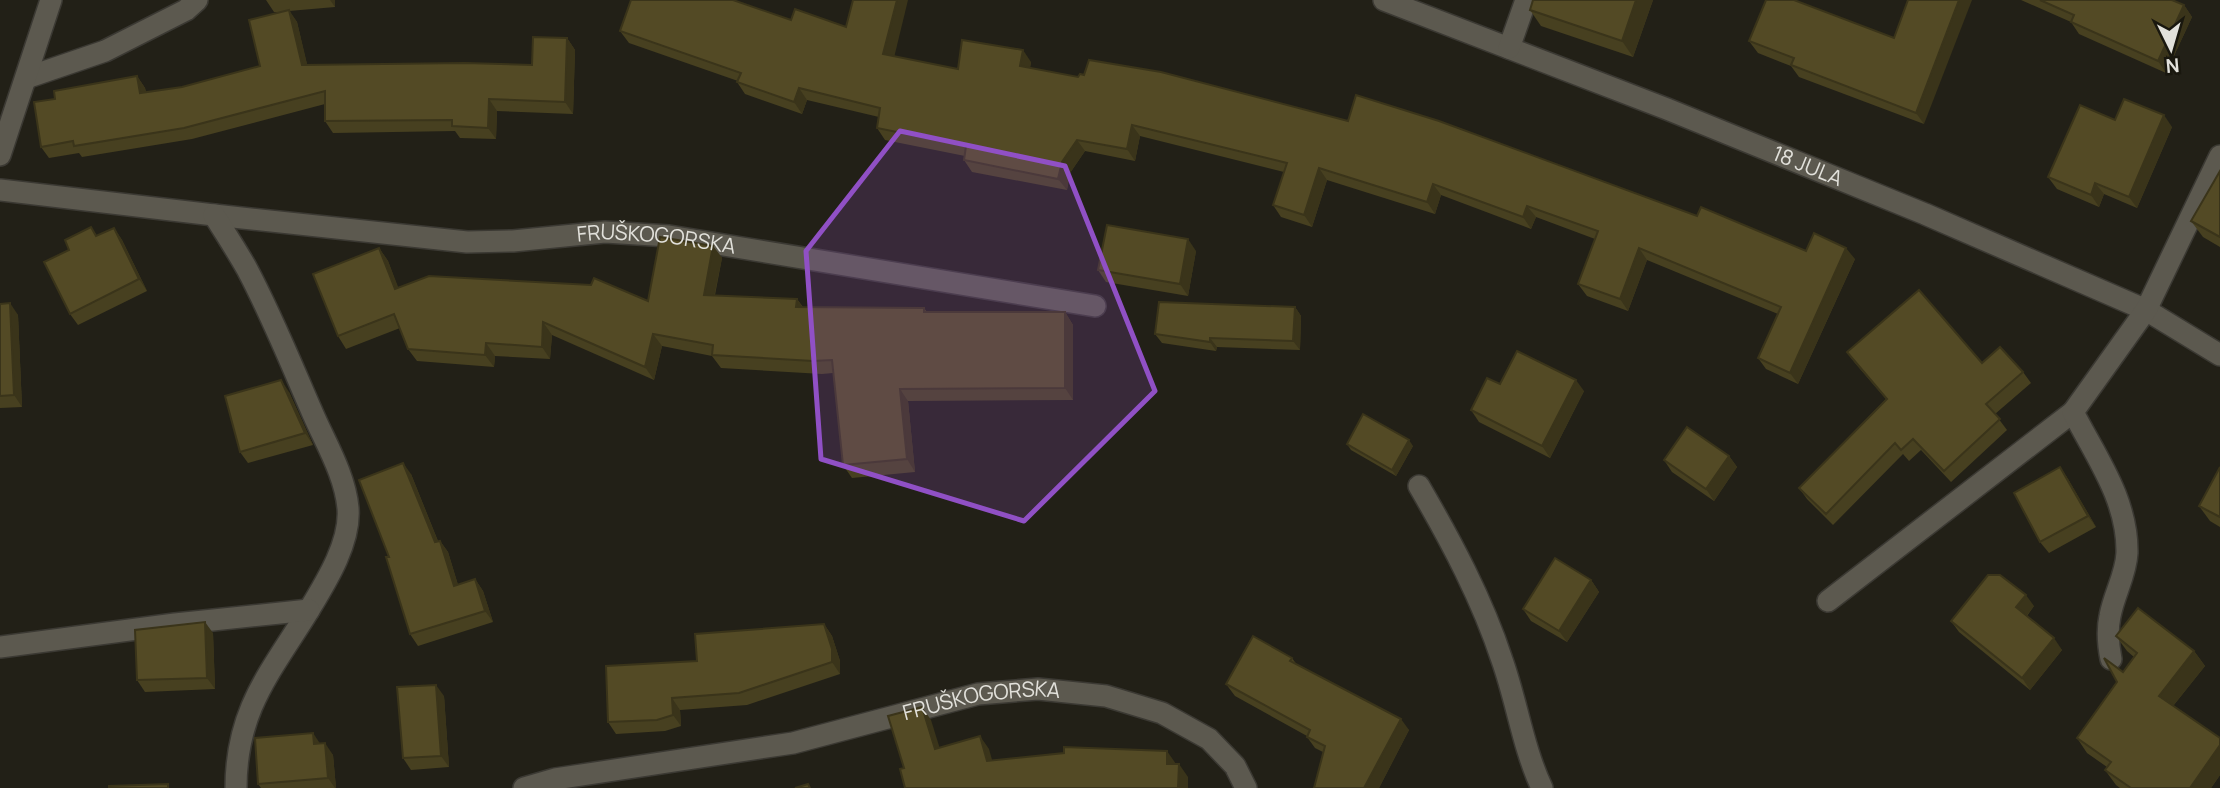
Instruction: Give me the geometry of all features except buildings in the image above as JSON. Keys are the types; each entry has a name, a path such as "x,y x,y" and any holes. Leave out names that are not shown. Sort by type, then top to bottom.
{"street":[{"path":"0,155 51,0"},
{"path":"26,78 105,51 186,10 197,0"},
{"name":"18 JULA","path":"1384,0 1926,214 2146,310 2220,355"},
{"path":"1509,48 1526,0"},
{"path":"1828,601 2073,412 2146,310 2220,156"},
{"name":"FRUŠKOGORSKA","path":"0,190 467,242 513,241 605,232 669,236 1095,306"},
{"path":"214,215 247,268 341,477 348,510 342,549 309,610 265,677 246,718 236,759 236,788"},
{"path":"2073,412 2116,493 2124,521 2127,554 2120,589 2110,614 2107,638 2111,659"},
{"path":"1419,486 1445,530 1470,582 1502,659 1542,788"},
{"path":"0,647 309,610"},
{"name":"FRUŠKOGORSKA","path":"524,788 555,779 793,743 978,694 1038,689 1106,696 1162,713 1209,739 1235,766 1246,788"}],"highlighted area":[{"path":"900,131 1065,166 1155,391 1024,521 821,459 806,251"}]}
